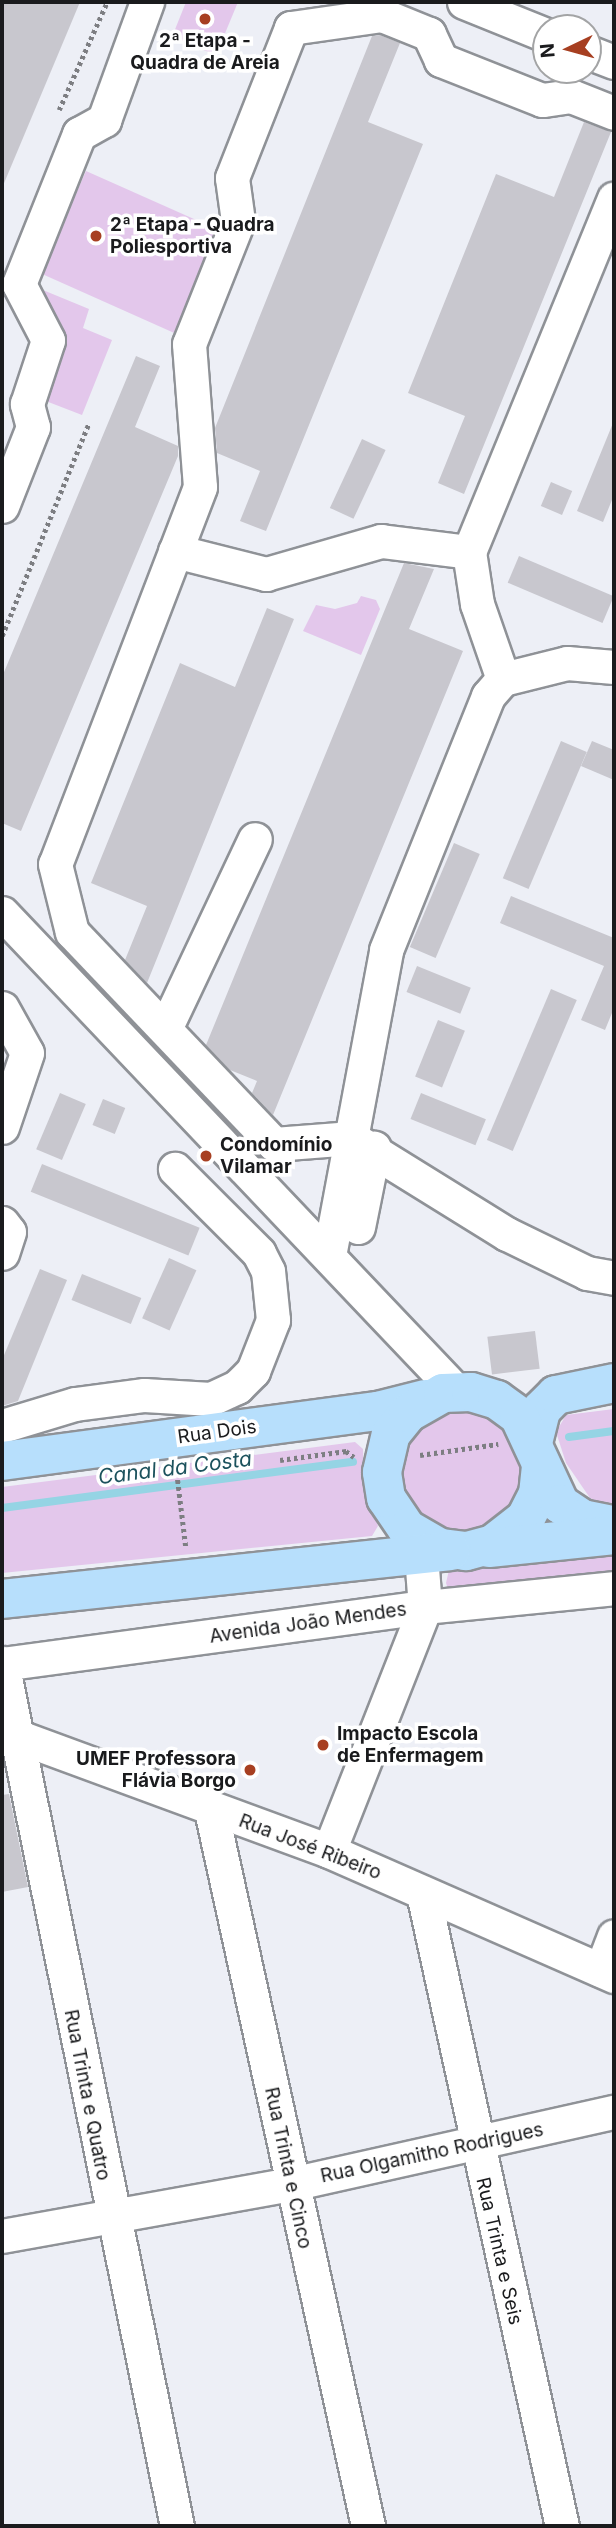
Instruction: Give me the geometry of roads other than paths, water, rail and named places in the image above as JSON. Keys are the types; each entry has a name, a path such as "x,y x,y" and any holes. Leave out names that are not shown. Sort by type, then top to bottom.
{"main road":[{"path":"614,1383 577,1388 548,1401 537,1419 537,1453 537,1494 525,1519 493,1544 446,1552 428,1544 398,1520 386,1497 383,1460 398,1423 453,1394 509,1407 537,1453 551,1493 570,1513 614,1525"},
{"name":"Rua Dois","path":"2,1461 378,1411 453,1394 536,1385 577,1388"},
{"path":"2,1598 614,1535"}],"street":[{"path":"2,506 33,427 27,404 48,340 19,284 79,134 104,120 146,2"},
{"path":"464,2 532,29"},
{"path":"614,113 571,96 542,100 441,60 429,34 382,15 290,28 232,178 237,221 189,344 200,487 55,864 72,932 274,1144 363,1143 507,1234 587,1273 614,1278"},
{"path":"503,679 477,604 469,552 614,199"},
{"path":"175,551 266,574 381,541 469,552"},
{"path":"338,1267 363,1143 386,950 488,696 503,679 567,663 614,667"},
{"path":"164,1029 255,839"},
{"path":"2,913 338,1267 453,1394"},
{"path":"2,1008 27,1053 2,1127"},
{"path":"2,1426 75,1404 144,1395 211,1399 237,1387 253,1371 273,1320 268,1271 259,1253 174,1169"},
{"path":"2,1223 9,1232 2,1253"},
{"path":"329,1851 446,1552"},
{"name":"Avenida João Mendes","path":"2,1663 425,1607 614,1588"},
{"name":"Rua Trinta e Quatro","path":"2,1663 10,1734 177,2526"},
{"name":"Rua José Ribeiro","path":"10,1734 136,1777 211,1810 329,1851 608,1973"},
{"name":"Rua Trinta e Cinco","path":"211,1810 368,2526"},
{"name":"Rua Trinta e Seis","path":"423,1893 474,2146 562,2526"},
{"path":"608,1973 614,1936"},
{"name":"Rua Olgamitho Rodrigues","path":"2,2236 291,2184 474,2146 614,2112"}],"waterway":[{"name":"Canal da Costa","path":"569,1437 614,1431"},
{"name":"Canal da Costa","path":"2,1508 353,1462"}],"place":[{"name":"2ª Etapa - Quadra de Areia","path":"205,19"},
{"name":"2ª Etapa - Quadra Poliesportiva","path":"96,236"},
{"name":"Condomínio Vilamar","path":"206,1156"},
{"name":"Impacto Escola de Enfermagem","path":"323,1745"},
{"name":"UMEF Professora Flávia Borgo","path":"250,1770"}]}
